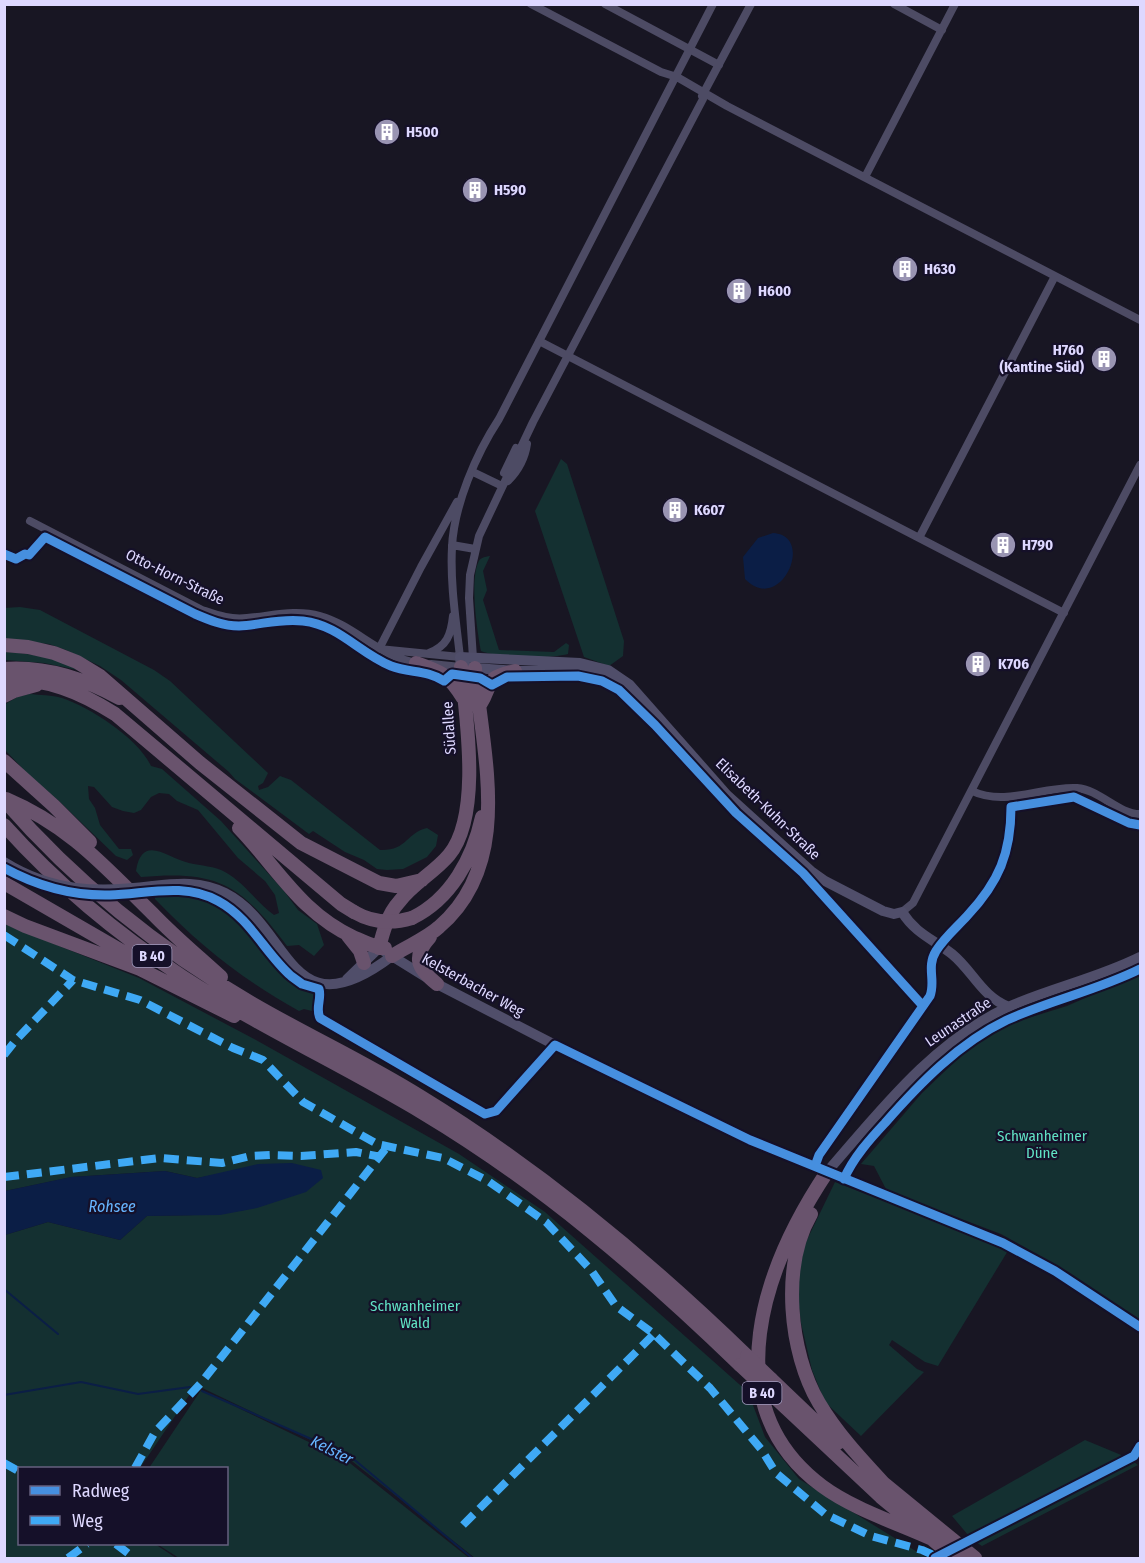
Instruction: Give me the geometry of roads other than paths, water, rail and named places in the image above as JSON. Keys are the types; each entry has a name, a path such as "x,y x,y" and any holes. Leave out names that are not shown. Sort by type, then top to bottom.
{"highway":[{"path":"4,645 44,650 77,662 105,679 200,763 301,843 369,880 396,886 422,880"},
{"path":"421,659 445,675 464,700"},
{"name":"Südallee","path":"379,948 399,901 438,867 460,839 467,816 469,779 464,700 467,662"},
{"name":"Südallee","path":"467,662 479,706 487,787"},
{"path":"4,669 63,673 137,708"},
{"path":"479,706 489,683 496,677 515,671"},
{"path":"4,681 46,683 82,694 115,714 341,904 365,918 385,922 412,918 434,904 445,893 461,872 476,838 487,787"},
{"path":"4,696 46,683"},
{"path":"4,761 96,848 106,867"},
{"path":"199,784 248,836 309,909 344,933 358,947 364,963"},
{"path":"437,984 423,971 418,956 422,945 469,892 478,874 487,835 487,787"},
{"path":"4,799 52,823 80,843 173,934 252,1003"},
{"name":"B 40","path":"4,799 52,851 109,904 178,957 252,1003 414,1092 503,1150 621,1240 700,1311 744,1360 881,1497 956,1558"},
{"name":"B 40","path":"4,825 54,876 131,941 185,978 423,1113 527,1182 744,1360"},
{"name":"B 40","path":"4,883 218,1008 323,1056"},
{"path":"392,914 390,932 395,941 408,944"},
{"path":"4,916 140,969 218,1008"},
{"path":"392,956 408,944 440,927"},
{"path":"344,933 379,948 408,944"},
{"name":"B 40","path":"830,1174 806,1222 792,1278 793,1317 799,1354 818,1402 832,1424 888,1488"},
{"name":"B 40","path":"830,1174 795,1224 781,1254 769,1290 761,1328 758,1362 762,1395 776,1433 788,1453 822,1487 847,1501 932,1539"},
{"name":"B 40","path":"770,1386 888,1488 975,1558"}],"street":[{"path":"531,4 661,72 677,77 727,106 1140,320"},
{"path":"605,4 719,65"},
{"name":"Südallee","path":"379,649 438,535 466,487 539,340 713,4"},
{"name":"Südallee","path":"467,662 469,598 474,549 482,527 751,4"},
{"path":"894,4 942,30"},
{"path":"865,177 955,4"},
{"path":"661,72 667,78 669,90"},
{"path":"919,538 1055,276"},
{"path":"539,340 1064,613"},
{"path":"1009,1007 985,993 960,961 917,931 902,912 913,903 1140,465"},
{"path":"473,472 502,486"},
{"name":"Südallee","path":"466,487 458,510 452,545 454,600 467,662"},
{"name":"Otto-Horn-Straße","path":"30,521 202,610 219,616 245,618 289,612 320,616 342,626 394,657 467,662"},
{"path":"452,545 474,549"},
{"path":"421,659 439,648 448,639 454,600 469,598"},
{"name":"Otto-Horn-Straße","path":"379,649 421,659 467,662"},
{"name":"Elisabeth-Kuhn-Straße","path":"467,662 515,671 566,670 597,674 615,682 659,720"},
{"name":"Elisabeth-Kuhn-Straße","path":"467,662 580,663 602,667 624,680 734,802 818,877 883,911 894,914 902,912"},
{"path":"972,792 996,797 1080,788 1130,813 1140,814"},
{"path":"4,862 44,881 71,888 115,890 198,884 226,893 247,909 292,966 302,975 322,983 331,984 365,974 392,956"},
{"path":"345,981 379,948"},
{"name":"Kelsterbacher Weg","path":"379,948 437,984 555,1045"},
{"name":"Leunastraße","path":"830,1174 899,1090 938,1052 986,1018 1140,957"},
{"path":"985,993 989,1006 986,1018"},
{"path":"534,1069 555,1045"}],"water":[{"path":"773,533 786,537 792,546 793,558 789,571 781,581 771,588 758,588 745,579 743,557 758,538"},
{"name":"Rohsee","path":"292,1163 321,1170 323,1178 306,1192 257,1208 220,1215 147,1216 120,1240 48,1222 5,1235 5,1191 71,1177 165,1171 197,1178 258,1164"}],"waterway":[{"name":"Kelster","path":"4,1289 58,1334"},
{"name":"Kelster","path":"4,1395 81,1382 138,1394 190,1387"},
{"name":"Kelster","path":"202,1391 350,1456 472,1558"}],"place":[{"name":"H500","path":"387,132"},
{"name":"H590","path":"475,190"},
{"name":"H630","path":"905,269"},
{"name":"H600","path":"739,291"},
{"name":"H760 (Kantine Süd)","path":"1104,359"},
{"name":"K607","path":"675,510"},
{"name":"H790","path":"1003,545"},
{"name":"K706","path":"978,664"}],"park label":[{"name":"Schwanheimer Düne","path":"1042,1144"},
{"name":"Schwanheimer Wald","path":"415,1314"}]}
